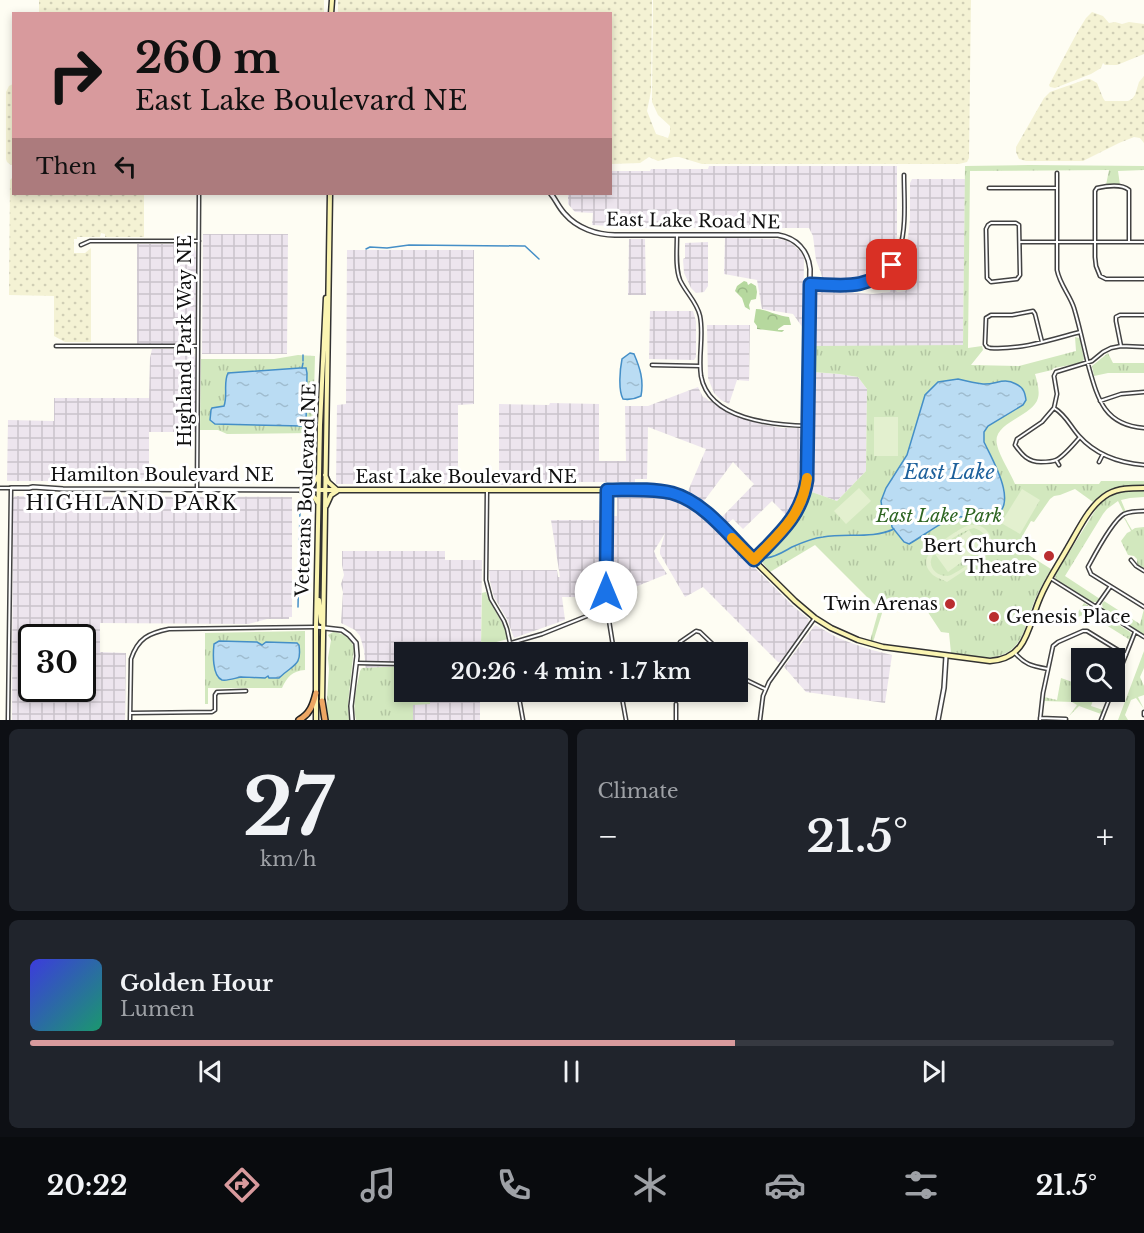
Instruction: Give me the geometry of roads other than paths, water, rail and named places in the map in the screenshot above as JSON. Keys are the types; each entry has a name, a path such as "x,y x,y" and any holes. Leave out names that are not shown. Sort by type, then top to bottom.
{"highway":[{"path":"299,720 309,712 316,693"},
{"path":"322,701 323,720"}],"main road":[{"name":"Veterans Boulevard NE","path":"322,701 324,511 320,425 329,261 330,195"},
{"path":"301,490 312,485 322,473 338,490 331,495 324,511"},
{"path":"1014,652 1026,637 1050,578 1096,503 1109,493 1123,488 1144,488"},
{"path":"301,490 314,497 319,505"},
{"name":"Veterans Boulevard NE","path":"316,720 319,505 322,490"},
{"name":"East Lake Boulevard NE","path":"322,490 656,490 672,493 699,506 795,602 815,618 843,634 889,648 981,660 996,661 1014,652"},
{"path":"317,582 323,628"}],"street":[{"path":"1057,172 1058,276 1073,304 1094,388 1109,413 1119,421 1144,428"},
{"path":"810,284 865,283 879,277 892,265 901,249 904,232 904,175"},
{"path":"1129,242 1129,190 1125,187 1097,188 1095,191 1095,262 1101,278 1144,279"},
{"path":"989,188 1057,188"},
{"name":"Highland Park Way NE","path":"197,489 199,195"},
{"name":"East Lake Road NE","path":"551,195 566,216 580,227 590,231 608,235 778,235 797,242 806,254 810,264 807,480 801,504 789,524 754,560"},
{"path":"991,223 1018,224 1020,242 1019,277 1003,281 988,280 986,264 988,225 991,223"},
{"path":"677,235 678,274 701,318 700,366 707,392 726,409 768,424 808,426"},
{"path":"81,245 93,241 199,241"},
{"path":"1020,242 1144,242"},
{"path":"1042,342 1033,311 1012,315 991,315 986,318 985,344 988,348 1014,349 1042,342 1080,332"},
{"path":"1121,346 1116,317 1144,315"},
{"path":"56,346 198,346"},
{"path":"1080,437 1056,460 1047,462 1032,461 1024,456 1015,442 1042,422 1054,408 1057,394 1055,374 1058,371 1095,360 1107,350 1121,346 1144,346"},
{"path":"652,365 700,366"},
{"path":"1100,401 1121,394 1144,392"},
{"path":"1054,408 1065,415 1080,437 1103,454 1129,463 1144,465"},
{"path":"1099,462 1103,454"},
{"path":"1056,460 1059,465"},
{"name":"Hamilton Boulevard NE","path":"0,488 322,490"},
{"path":"8,720 11,488"},
{"path":"487,490 486,580 489,594 504,621 511,642"},
{"path":"607,490 607,608 612,642"},
{"path":"1144,511 1129,512 1119,518 1089,565 1089,572 1144,606"},
{"path":"1131,560 1144,571"},
{"path":"1050,578 1144,638"},
{"path":"1096,607 1110,587"},
{"path":"514,642 542,634 607,608"},
{"path":"760,720 765,689 815,618"},
{"path":"130,720 131,658 140,641 154,632 169,629 316,627 342,630 352,638 357,647 351,706 352,720"},
{"path":"680,642 696,631 710,642"},
{"path":"1066,719 1040,719 1041,702 1054,644 1085,631 1126,655 1135,632"},
{"path":"1014,652 1028,664 1048,669"},
{"path":"938,720 944,688 946,656"},
{"path":"357,663 394,664"},
{"path":"748,681 765,689"},
{"path":"130,713 212,712 215,710 217,692 246,691"},
{"path":"520,702 523,720"},
{"path":"623,702 626,720"},
{"path":"1101,720 1108,702"},
{"path":"676,704 676,720"}],"water":[{"path":"630,353 634,354 640,369 641,396 623,399 620,385 621,363 622,359"},
{"path":"306,368 306,424 302,426 215,424 210,420 212,408 224,406 228,373"},
{"name":"East Lake","path":"958,379 983,384 1011,382 1021,387 1025,393 1026,400 1023,405 988,426 984,432 984,442 1002,482 1004,503 1000,512 992,517 952,519 909,544 904,542 892,527 891,520 882,508 881,501 886,488 907,455 925,395 938,382"},
{"path":"219,641 257,642 262,645 266,642 297,643 300,652 298,661 279,678 268,676 222,680 216,674 213,653 214,644"}],"waterway":[{"path":"366,249 409,245 525,246 539,259"},
{"path":"303,355 303,361"},
{"path":"302,368 303,363"},
{"path":"298,607 300,510"},
{"path":"766,558 815,538 877,534 894,529"}],"place":[{"name":"Bert Church Theatre","path":"1049,556"},
{"name":"Twin Arenas","path":"950,604"},
{"name":"Genesis Place","path":"994,617"}],"district":[{"name":"HIGHLAND PARK","path":"132,503"}],"park label":[{"name":"East Lake Park","path":"939,516"}]}
